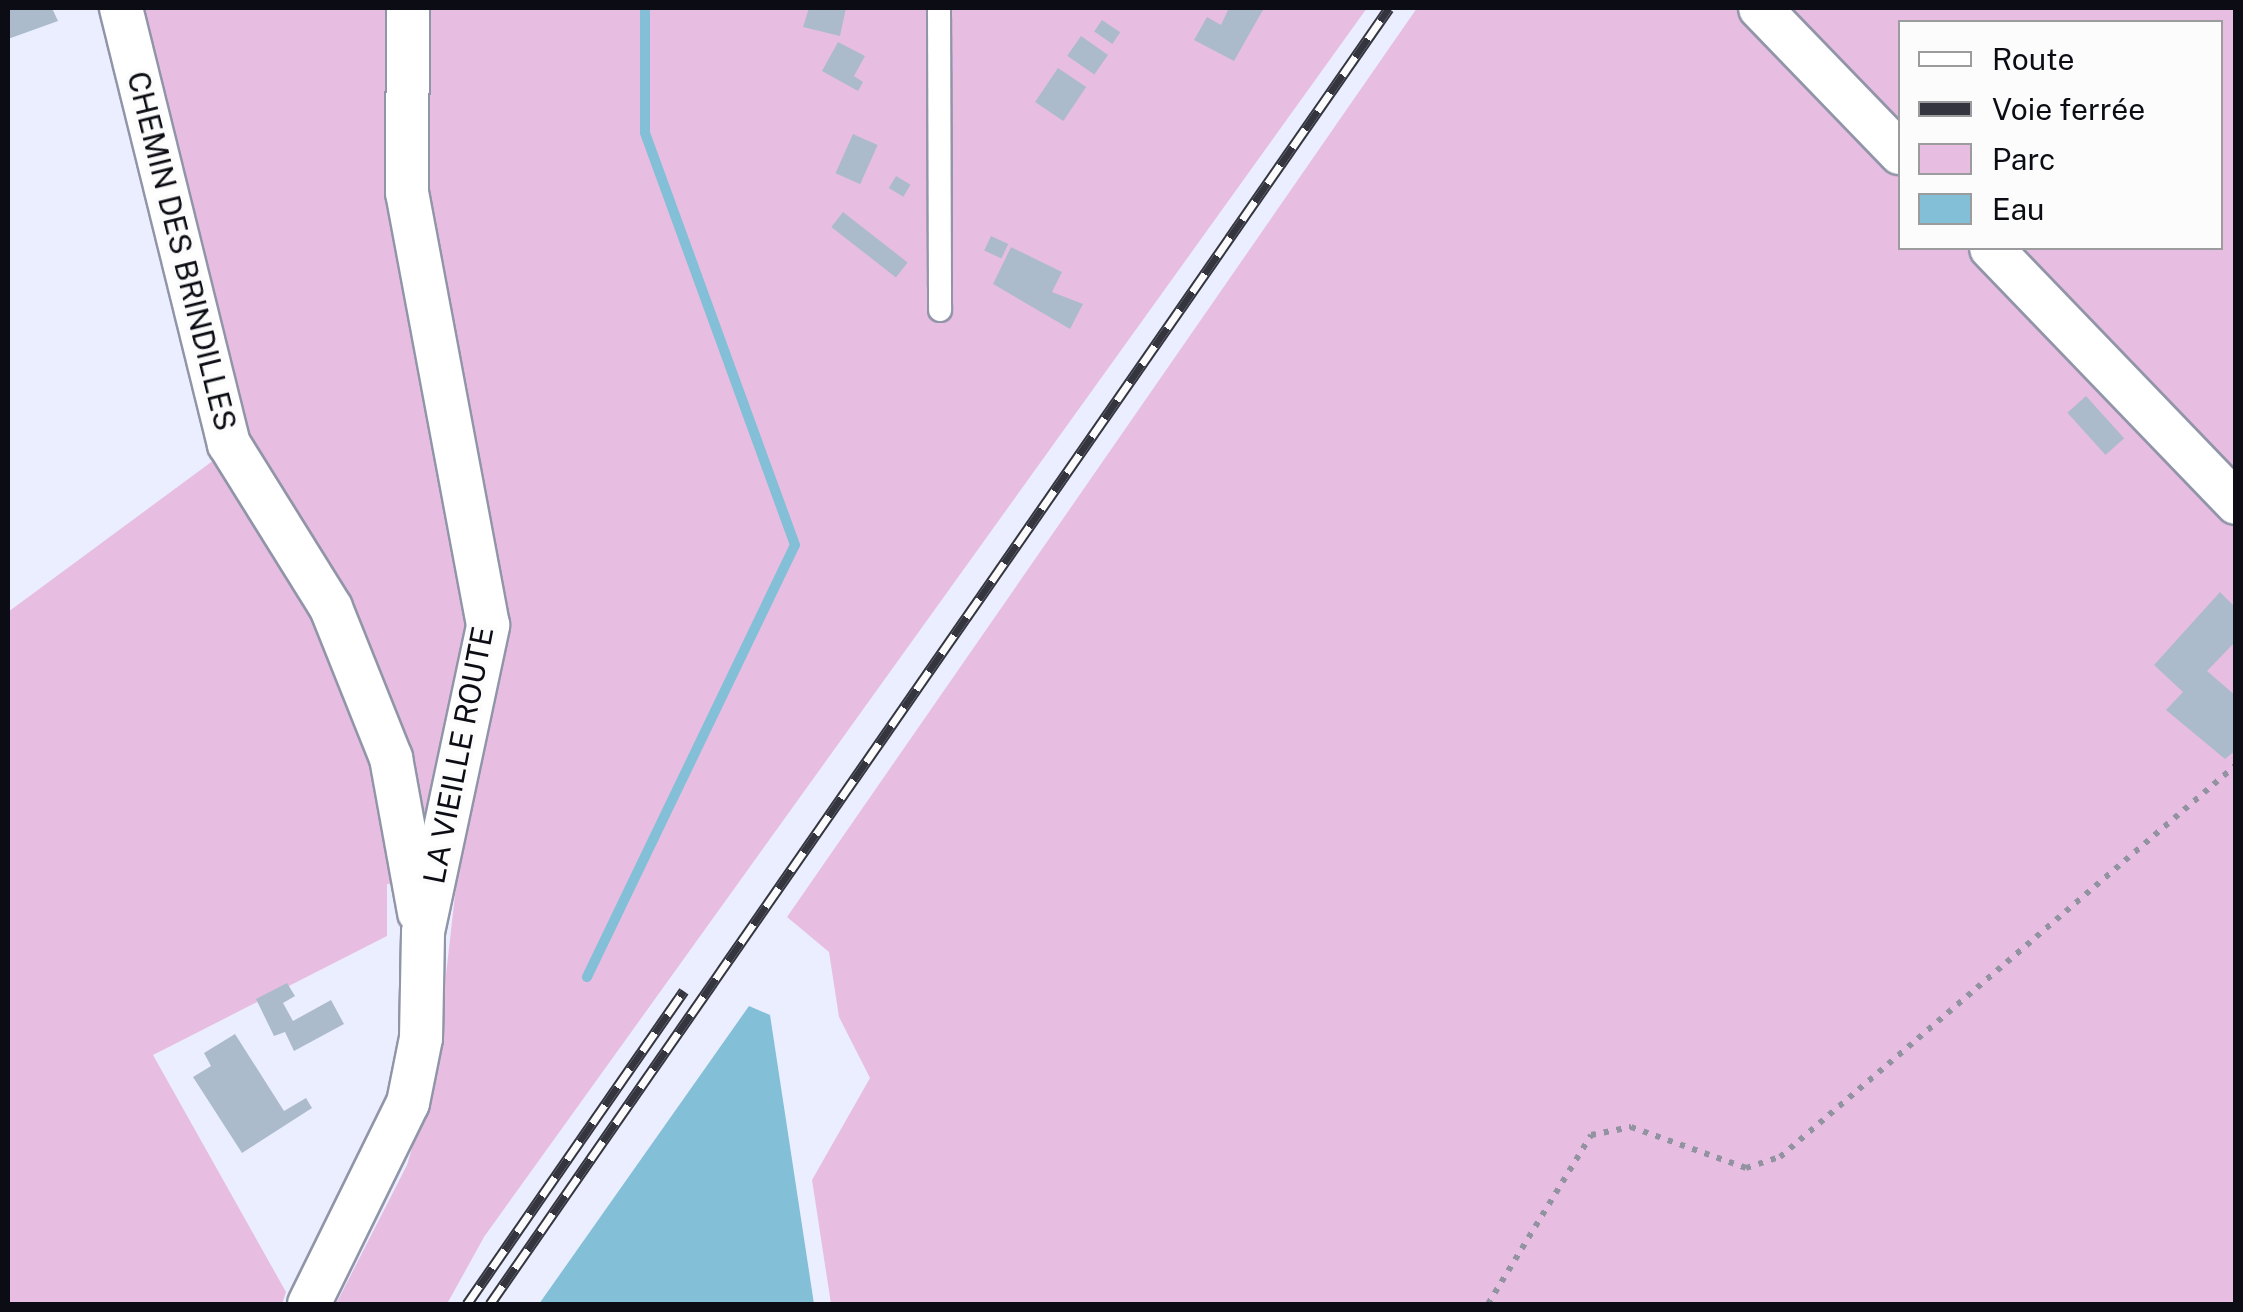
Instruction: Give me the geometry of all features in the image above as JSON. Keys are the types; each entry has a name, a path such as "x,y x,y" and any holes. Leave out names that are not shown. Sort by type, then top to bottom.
{"street":[{"name":"CHEMIN DES BRINDILLES","path":"121,8 228,444 332,608 391,758 423,932"},
{"name":"LA VIEILLE ROUTE","path":"310,1304 408,1104 421,1038 423,932 488,626 407,193 408,8"},
{"path":"1760,8 1898,151"},
{"path":"1993,250 2236,502"}],"lane":[{"path":"940,8 940,310"}],"path":[{"path":"1488,1304 1591,1135 1632,1127 1746,1168 1780,1156 2236,765"}],"green space":[{"path":"102,8 1367,8 484,1237 447,1304 336,1304 407,1165 435,1072 456,886 387,884 387,936 153,1055 286,1292 282,1304 8,1304 8,612 218,457"},
{"path":"1417,8 2235,8 2235,1304 831,1304 812,1180 870,1078 839,1017 829,952 787,917"}],"water":[{"path":"749,1006 770,1015 814,1304 539,1304"}],"building":[{"path":"8,8 52,8 58,21 8,39"},
{"path":"809,8 846,8 840,36 803,27"},
{"path":"1229,8 1264,8 1234,61 1194,40 1207,17 1221,25"},
{"path":"1102,20 1120,32 1112,44 1094,32"},
{"path":"1081,36 1108,55 1094,75 1067,56"},
{"path":"838,42 865,56 854,76 863,82 858,91 822,71"},
{"path":"1058,68 1086,87 1063,121 1035,102"},
{"path":"853,134 878,145 860,184 836,173"},
{"path":"896,176 911,185 903,197 889,188"},
{"path":"843,212 908,262 896,277 831,227"},
{"path":"991,236 1008,244 1001,259 984,251"},
{"path":"1011,247 1062,272 1052,292 1083,304 1070,329 993,284"},
{"path":"2086,396 2124,438 2106,455 2067,413"},
{"path":"2220,592 2236,608 2236,641 2207,671 2236,696 2236,750 2225,759 2166,710 2183,692 2154,665"},
{"path":"287,983 295,996 283,1003 293,1021 331,1000 344,1024 294,1051 285,1032 274,1036 256,999"},
{"path":"235,1034 284,1111 306,1098 312,1108 242,1153 193,1077 211,1066 204,1053"}],"waterway":[{"path":"587,977 795,545 645,132 645,8"}],"railway":[{"path":"490,1304 1389,8"},
{"path":"467,1304 684,991"}]}
